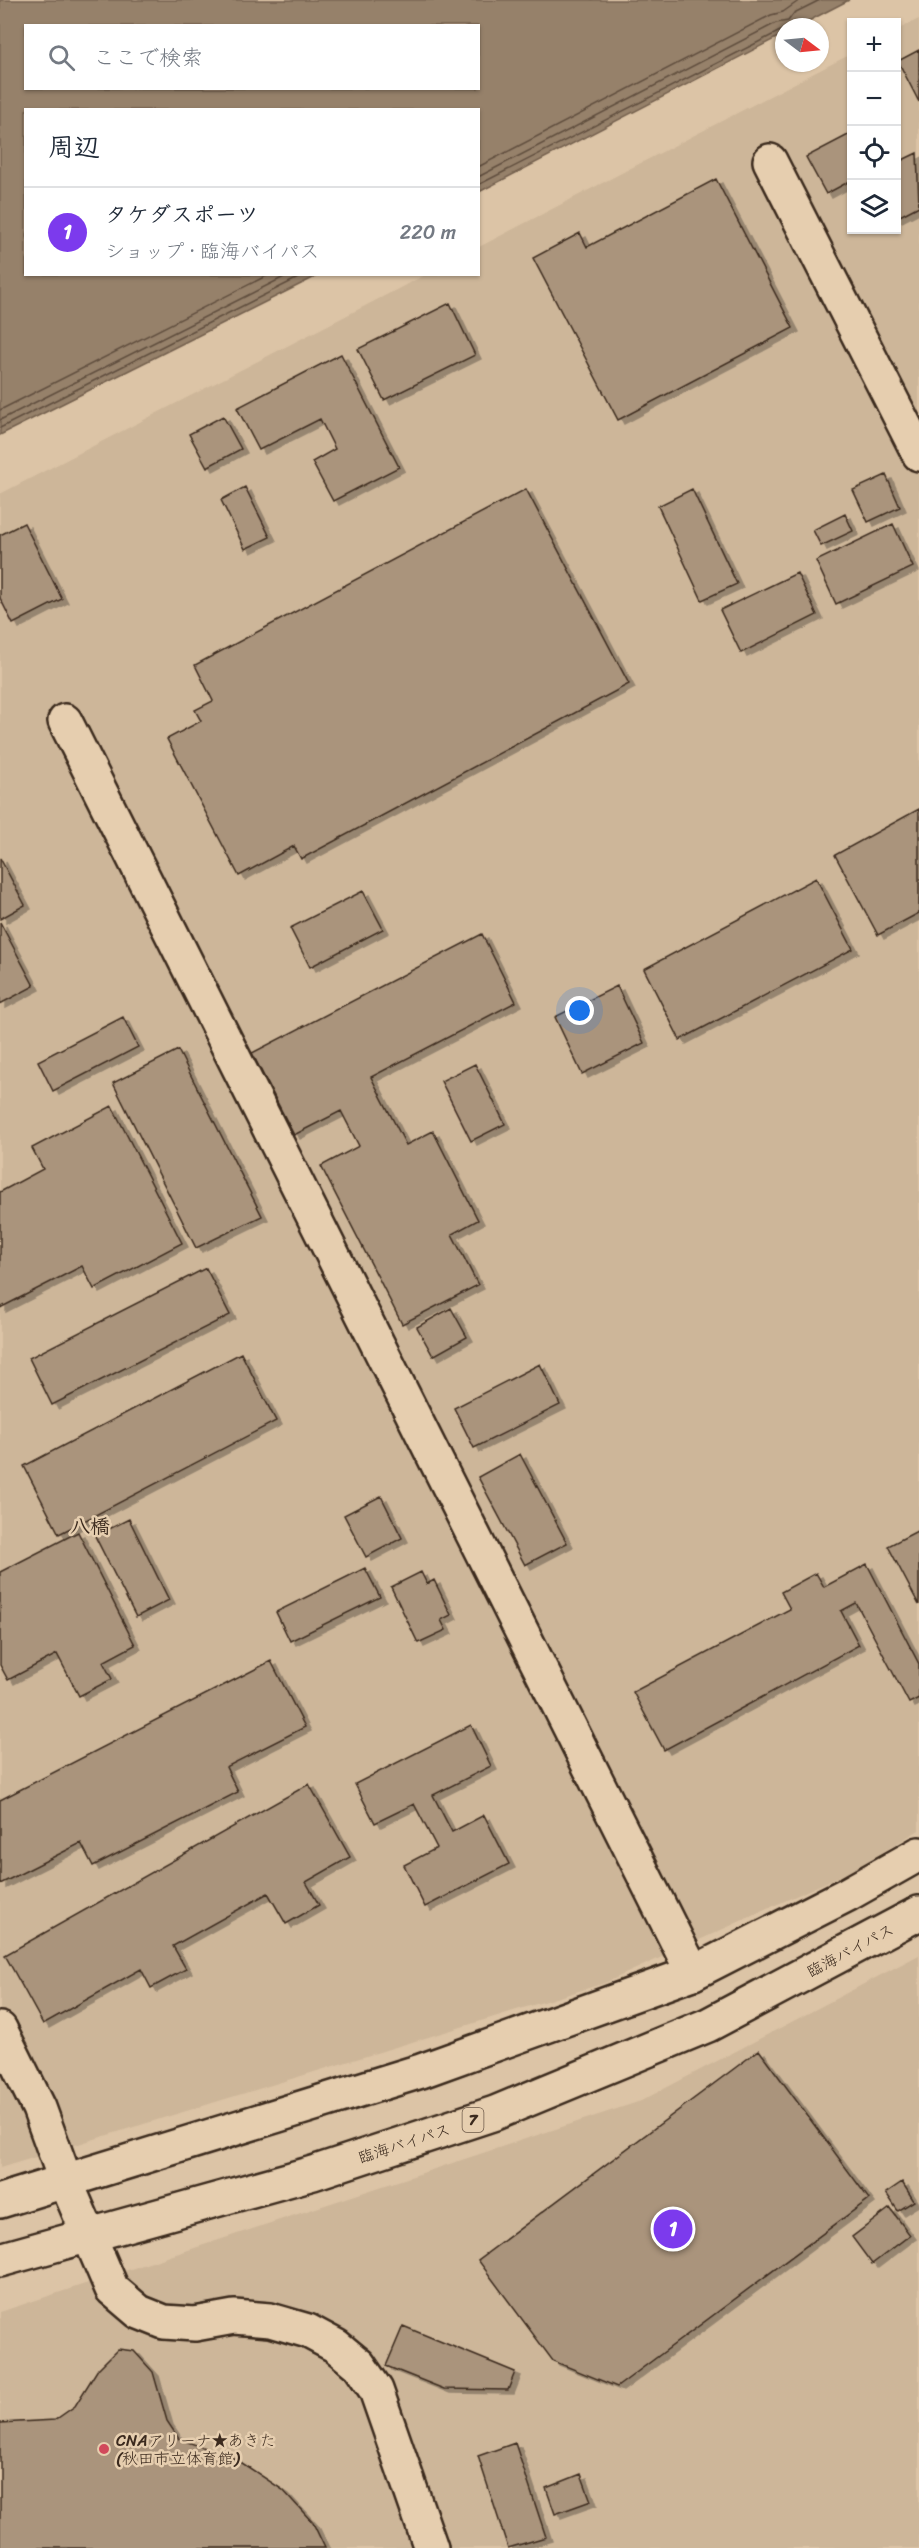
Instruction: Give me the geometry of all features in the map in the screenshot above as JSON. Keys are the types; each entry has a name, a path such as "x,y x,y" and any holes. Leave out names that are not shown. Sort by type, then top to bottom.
{"main road":[{"path":"770,161 919,454"},
{"path":"65,721 693,1973"},
{"path":"0,2201 421,2071 693,1973 848,1894 919,1854"},
{"name":"臨海バイパス","path":"0,2260 313,2173 495,2113 708,2025 919,1913"},
{"path":"0,2030 39,2108 88,2237 112,2289 139,2312 164,2322 195,2324 234,2318 270,2320 308,2331 336,2346 359,2365 376,2390 431,2548"}],"shaded area":[{"path":"919,19 919,1830 855,1869 605,1983 0,2168 0,494 423,276 480,276 480,246 816,72 829,72 829,65 847,56 847,234 901,234 901,28"},
{"path":"919,1955 919,2548 0,2548 0,2312 641,2101"}],"water":[{"path":"0,0 849,0 814,18 775,18 775,39 480,191 480,108 24,108 24,276 317,276 0,435"}],"building":[{"path":"919,50 919,102 901,67 901,59"},
{"path":"847,136 847,183 826,194 806,157"},
{"path":"917,153 919,206 901,215 901,180 901,161"},
{"path":"716,179 793,328 618,420 533,258 580,233 587,247"},
{"path":"450,303 475,355 384,400 358,349"},
{"path":"341,354 399,467 333,501 312,462 335,449 320,419 259,450 237,408"},
{"path":"223,416 241,449 207,467 189,434"},
{"path":"886,475 900,507 868,522 853,490"},
{"path":"245,487 270,537 245,549 221,500"},
{"path":"526,489 629,684 301,859 294,846 239,876 167,739 201,721 195,710 213,701 195,665"},
{"path":"692,489 737,584 702,600 658,506"},
{"path":"845,514 853,531 821,546 813,530"},
{"path":"24,523 62,599 13,624 0,598 0,535"},
{"path":"893,524 913,567 836,604 816,561"},
{"path":"797,573 817,615 741,653 720,610"},
{"path":"919,809 919,913 878,935 835,855"},
{"path":"0,858 25,905 0,919"},
{"path":"816,878 853,949 680,1040 644,969"},
{"path":"363,891 383,929 310,967 290,928"},
{"path":"0,922 34,986 0,1004"},
{"path":"482,934 516,1002 371,1077 406,1145 433,1131 478,1220 452,1234 478,1285 402,1324 321,1166 359,1146 341,1111 294,1135 252,1053"},
{"path":"617,986 644,1043 582,1074 555,1017"},
{"path":"123,1017 138,1047 53,1091 38,1061"},
{"path":"178,1050 262,1216 196,1248 113,1083"},
{"path":"475,1064 505,1124 471,1141 441,1081"},
{"path":"112,1106 182,1243 94,1289 82,1266 0,1308 0,1192 43,1169 32,1148"},
{"path":"206,1268 230,1315 52,1405 29,1358"},
{"path":"451,1308 467,1337 433,1356 417,1327"},
{"path":"241,1353 276,1421 59,1534 24,1466"},
{"path":"540,1364 560,1405 474,1448 454,1408"},
{"path":"520,1454 567,1543 525,1565 478,1477"},
{"path":"381,1496 402,1538 366,1557 344,1515"},
{"path":"129,1519 169,1600 136,1617 95,1536"},
{"path":"919,1530 919,1605 888,1546"},
{"path":"78,1532 135,1645 103,1662 112,1679 79,1696 57,1654 8,1680 0,1665 0,1572"},
{"path":"867,1564 919,1664 919,1698 909,1703 856,1603 841,1611 859,1645 664,1750 633,1692 790,1609 781,1592 816,1573 824,1587"},
{"path":"365,1568 380,1597 290,1641 276,1612"},
{"path":"421,1572 427,1584 434,1580 451,1615 441,1620 446,1630 418,1643 391,1587"},
{"path":"271,1661 305,1727 226,1767 238,1792 93,1866 81,1843 0,1884 0,1800"},
{"path":"471,1725 491,1766 433,1795 452,1832 484,1815 509,1864 425,1907 404,1865 437,1848 414,1804 375,1823 355,1784"},
{"path":"309,1784 350,1857 306,1882 319,1905 286,1924 268,1893 173,1946 186,1969 151,1988 141,1969 43,2024 5,1955"},
{"path":"759,2050 869,2199 617,2387 553,2361 478,2260"},
{"path":"902,2182 914,2201 898,2211 886,2193"},
{"path":"890,2208 910,2235 872,2264 852,2237"},
{"path":"403,2326 515,2372 508,2390 444,2389 386,2366"},
{"name":"CNAアリーナ★あきた (秋田市立体育館)","path":"118,2349 134,2351 153,2372 167,2421 179,2439 236,2459 283,2490 313,2523 325,2548 0,2548 0,2423 55,2420 75,2406 98,2369"},
{"path":"515,2443 546,2537 508,2548 478,2456"},
{"path":"581,2474 591,2501 555,2514 546,2488"}],"place":[{"name":"タケダスポーツ","path":"673,2229"},
{"name":"CNAアリーナ★あきた (秋田市立体育館)","path":"104,2449"}],"district":[{"name":"八橋","path":"90,1526"}]}
